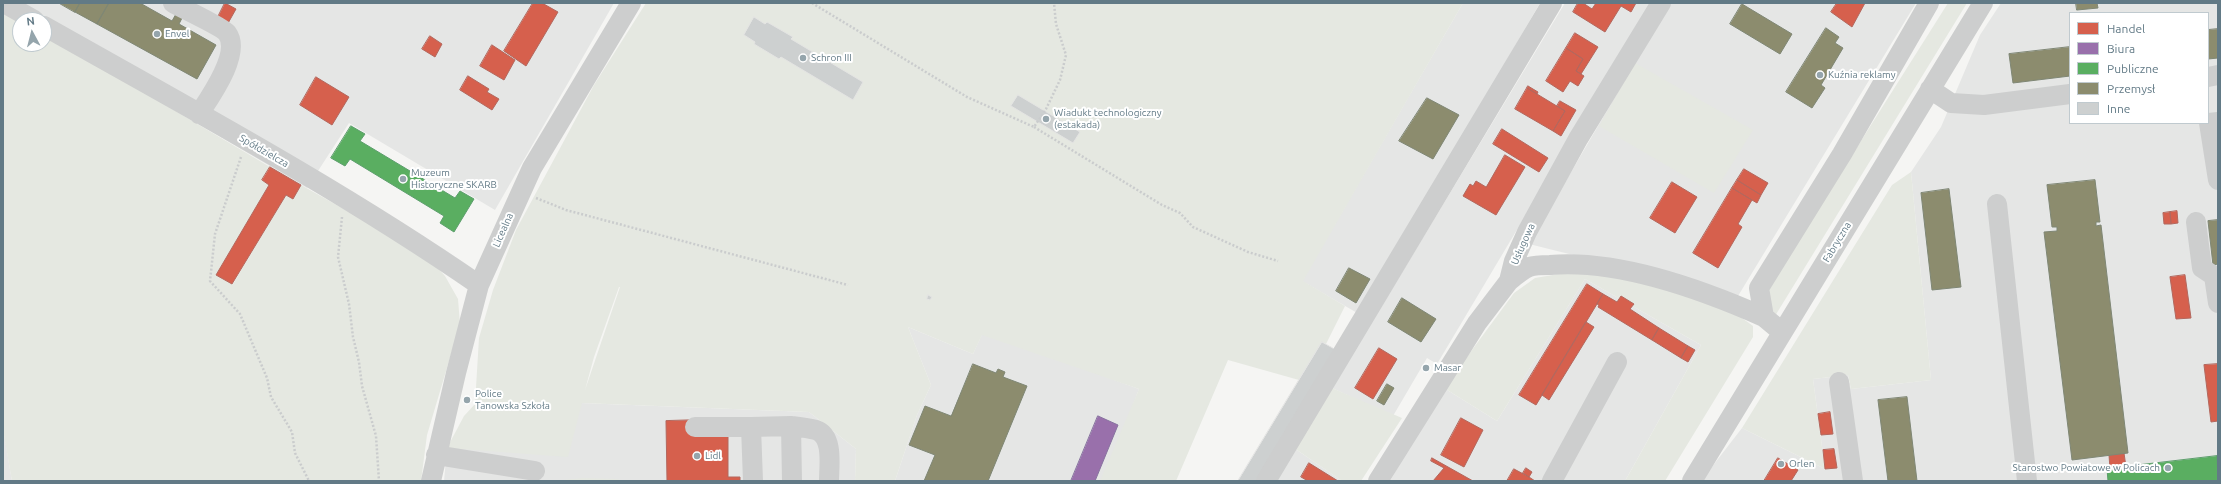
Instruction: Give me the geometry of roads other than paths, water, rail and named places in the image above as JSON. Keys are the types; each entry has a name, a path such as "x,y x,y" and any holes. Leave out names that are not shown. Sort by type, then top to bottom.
{"street":[{"path":"4,3 20,12"},
{"path":"173,3 227,33 232,44 229,59 223,74 199,114"},
{"name":"Licealna","path":"431,481 467,326 479,285 532,168 631,3"},
{"path":"1266,481 1552,3"},
{"name":"Usługowa","path":"1378,481 1477,323 1509,281 1514,261 1527,232 1578,138 1661,3"},
{"path":"1764,317 1759,288 1842,154 1929,3"},
{"name":"Fabryczna","path":"1692,481 1982,3"},
{"name":"Spółdzielcza","path":"52,31 244,139 436,255 479,285"},
{"path":"1930,89 1951,102 1984,105 2069,94"},
{"path":"2218,122 2209,123 2218,180"},
{"path":"1997,204 2027,481"},
{"path":"2196,222 2202,268 2214,276 2218,303"},
{"path":"1509,281 1530,267 1560,264 1608,267 1675,283 1727,300 1764,317 1782,332"},
{"path":"1552,481 1617,362"},
{"path":"1839,382 1853,481"},
{"path":"792,426 792,481"},
{"path":"695,427 792,426 818,431 829,444 830,481"},
{"path":"751,427 753,481"},
{"path":"436,455 535,472"}],"place":[{"name":"Envel","path":"157,34"},
{"name":"Schron III","path":"803,58"},
{"name":"Kuźnia reklamy","path":"1820,75"},
{"name":"Wiadukt technologiczny (estakada)","path":"1046,119"},
{"name":"Muzeum Historyczne SKARB","path":"403,179"},
{"name":"Masar","path":"1426,368"},
{"name":"Police Tanowska Szkoła","path":"467,400"},
{"name":"Lidl","path":"697,456"},
{"name":"Orlen","path":"1781,464"},
{"name":"Starostwo Powiatowe w Policach","path":"2168,468"}]}
